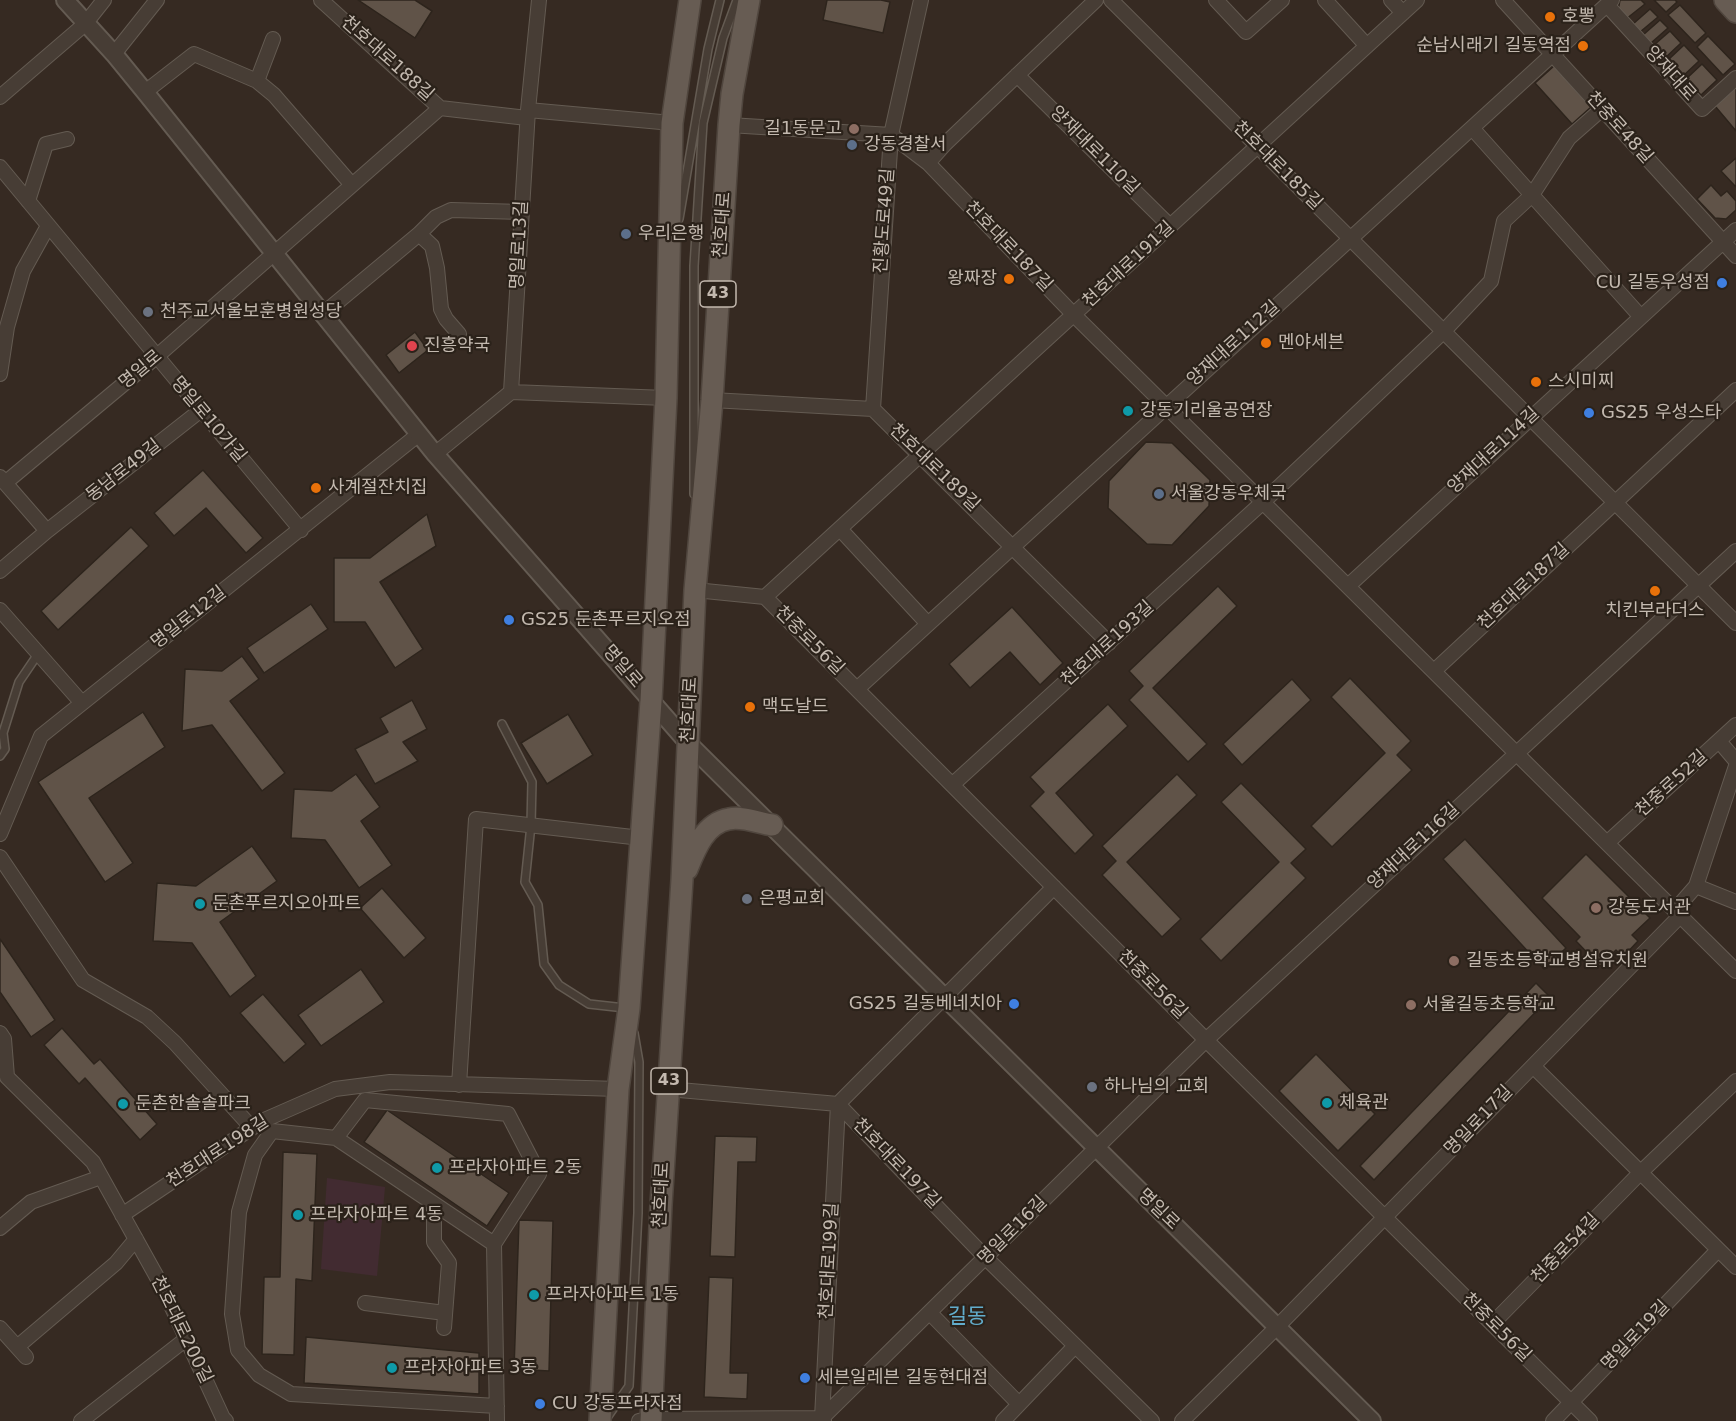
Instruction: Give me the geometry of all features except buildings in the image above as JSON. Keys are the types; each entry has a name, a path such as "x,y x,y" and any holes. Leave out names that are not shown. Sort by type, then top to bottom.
{"main road":[{"path":"600,1421 618,1089 629,1008 651,700 666,398 672,123 690,0"},
{"name":"천호대로","path":"648,1420 682,880 695,590 712,400 729,125 732,94 749,0"},
{"path":"1725,0 1736,12"},
{"path":"682,880 699,841 709,829 718,823 729,819 772,825"}],"street":[{"name":"명일로","path":"65,0 145,92 435,454 688,743 1372,1421"},
{"path":"0,98 85,24 104,0"},
{"path":"114,54 158,0"},
{"name":"천호대로188길","path":"321,0 440,108 672,123"},
{"name":"명일로13길","path":"511,392 528,114 539,0"},
{"name":"진황도로49길","path":"873,409 891,135 921,0"},
{"path":"928,163 1096,0"},
{"name":"천호대로185길","path":"1111,0 1736,623"},
{"path":"1216,0 1246,32 1282,0"},
{"path":"1325,0 1367,46"},
{"path":"1391,0 1403,13"},
{"name":"천호대로191길","path":"765,597 1417,0"},
{"name":"천중로48길","path":"1503,0 1736,256"},
{"name":"양재대로112길","path":"857,689 1609,2"},
{"name":"양재대로","path":"1609,2 1702,109 1736,78"},
{"path":"257,81 273,39"},
{"path":"145,92 194,54 257,81 274,95 352,185"},
{"name":"양재대로110길","path":"1017,75 1170,226"},
{"name":"명일로","path":"3,480 156,357 440,108"},
{"path":"1263,502 1443,332 1491,281 1503,221 1532,195 1569,138 1602,109"},
{"path":"729,125 891,135"},
{"path":"1472,128 1641,317"},
{"name":"천호대로187길","path":"891,135 928,163 1074,315 1516,753"},
{"path":"28,201 41,141 67,139"},
{"name":"명일로10가길","path":"0,167 301,530"},
{"path":"323,314 419,234 436,217 451,210 522,212"},
{"path":"0,374 4,325 23,271 48,226"},
{"name":"양재대로114길","path":"1348,586 1736,230"},
{"path":"419,234 432,246 437,268 441,309 459,334"},
{"path":"1615,502 1736,390"},
{"path":"435,454 511,392 666,398"},
{"name":"천호대로189길","path":"712,400 873,409 1109,643"},
{"name":"동남로49길","path":"0,572 47,531 201,411"},
{"name":"명일로12길","path":"0,834 41,736 419,434"},
{"path":"3,480 47,531"},
{"name":"천호대로193길","path":"952,785 1263,502"},
{"name":"천호대로187길","path":"1434,671 1615,502"},
{"path":"840,529 928,624"},
{"name":"양재대로116길","path":"1096,1149 1206,1040 1736,551"},
{"name":"천중로56길","path":"695,590 765,597 1590,1421"},
{"path":"0,610 82,703"},
{"name":"천중로52길","path":"1607,843 1736,725"},
{"path":"1719,741 1736,761"},
{"path":"1516,753 1736,971"},
{"name":"천중로52길","path":"1677,913 1696,886 1736,766"},
{"path":"459,1085 476,819 641,838"},
{"path":"0,856 83,980 147,1017 175,1043 252,1128"},
{"path":"1696,886 1736,902"},
{"path":"838,1104 1054,887"},
{"name":"명일로17길","path":"1182,1421 1278,1327 1533,1066 1677,913"},
{"name":"천호대로200길","path":"0,1033 4,1040 7,1077 93,1162 162,1288 223,1420"},
{"path":"1533,1066 1736,1267"},
{"path":"1641,1173 1736,1081"},
{"name":"천호대로198길","path":"122,1215 262,1121 335,1089 390,1082 618,1089"},
{"name":"천호대로197길","path":"668,1089 838,1104 986,1258 1152,1421"},
{"path":"336,1138 365,1100 508,1114 539,1174 494,1244 497,1421"},
{"name":"천호대로199길","path":"823,1420 838,1104"},
{"path":"494,1244 336,1138 272,1131 255,1155 239,1212 232,1314 238,1350 259,1376 291,1394 496,1406"},
{"name":"명일로16길","path":"823,1420 1096,1149"},
{"name":"천중로54길","path":"1492,1324 1641,1173"},
{"path":"0,1228 31,1202 101,1177"},
{"path":"434,1204 434,1242 449,1263 444,1328"},
{"path":"16,1347 116,1263 136,1239"},
{"name":"명일로19길","path":"1553,1421 1718,1250"},
{"path":"365,1303 445,1313"},
{"path":"930,1313 1013,1415 1075,1346"},
{"path":"0,1328 26,1357"},
{"path":"81,1421 186,1339"},
{"path":"648,1420 823,1420"}],"lane":[{"path":"669,280 708,49 720,0"},
{"path":"695,590 694,266 703,123 723,38 737,0"},
{"path":"0,756 4,749 3,733 19,682 38,654"},
{"path":"502,724 532,782 531,825 525,882 538,905 544,964 559,985 589,1004 629,1008 639,1062 638,1214 629,1386 605,1421"}],"shaded area":[{"path":"327,1178 385,1187 377,1276 321,1269"}],"place":[{"name":"호뽕","path":"1550,17"},
{"name":"순남시래기 길동역점","path":"1583,46"},
{"name":"길1동문고","path":"854,129"},
{"name":"강동경찰서","path":"852,145"},
{"name":"우리은행","path":"626,234"},
{"name":"왕짜장","path":"1009,279"},
{"name":"CU 길동우성점","path":"1722,283"},
{"name":"천주교서울보훈병원성당","path":"148,312"},
{"name":"멘야세븐","path":"1266,343"},
{"name":"진흥약국","path":"412,346"},
{"name":"스시미찌","path":"1536,382"},
{"name":"강동기리울공연장","path":"1128,411"},
{"name":"GS25 우성스타","path":"1589,413"},
{"name":"사계절잔치집","path":"316,488"},
{"name":"서울강동우체국","path":"1159,494"},
{"name":"치킨부라더스","path":"1655,591"},
{"name":"GS25 둔촌푸르지오점","path":"509,620"},
{"name":"맥도날드","path":"750,707"},
{"name":"은평교회","path":"747,899"},
{"name":"둔촌푸르지오아파트","path":"200,904"},
{"name":"강동도서관","path":"1596,908"},
{"name":"길동초등학교병설유치원","path":"1454,961"},
{"name":"GS25 길동베네치아","path":"1014,1004"},
{"name":"서울길동초등학교","path":"1411,1005"},
{"name":"하나님의 교회","path":"1092,1087"},
{"name":"체육관","path":"1327,1103"},
{"name":"둔촌한솔솔파크","path":"123,1104"},
{"name":"프라자아파트 2동","path":"437,1168"},
{"name":"프라자아파트 4동","path":"298,1215"},
{"name":"프라자아파트 1동","path":"534,1295"},
{"name":"프라자아파트 3동","path":"392,1368"},
{"name":"세븐일레븐 길동현대점","path":"805,1378"},
{"name":"CU 강동프라자점","path":"540,1404"}],"district":[{"name":"길동","path":"967,1318"}]}
